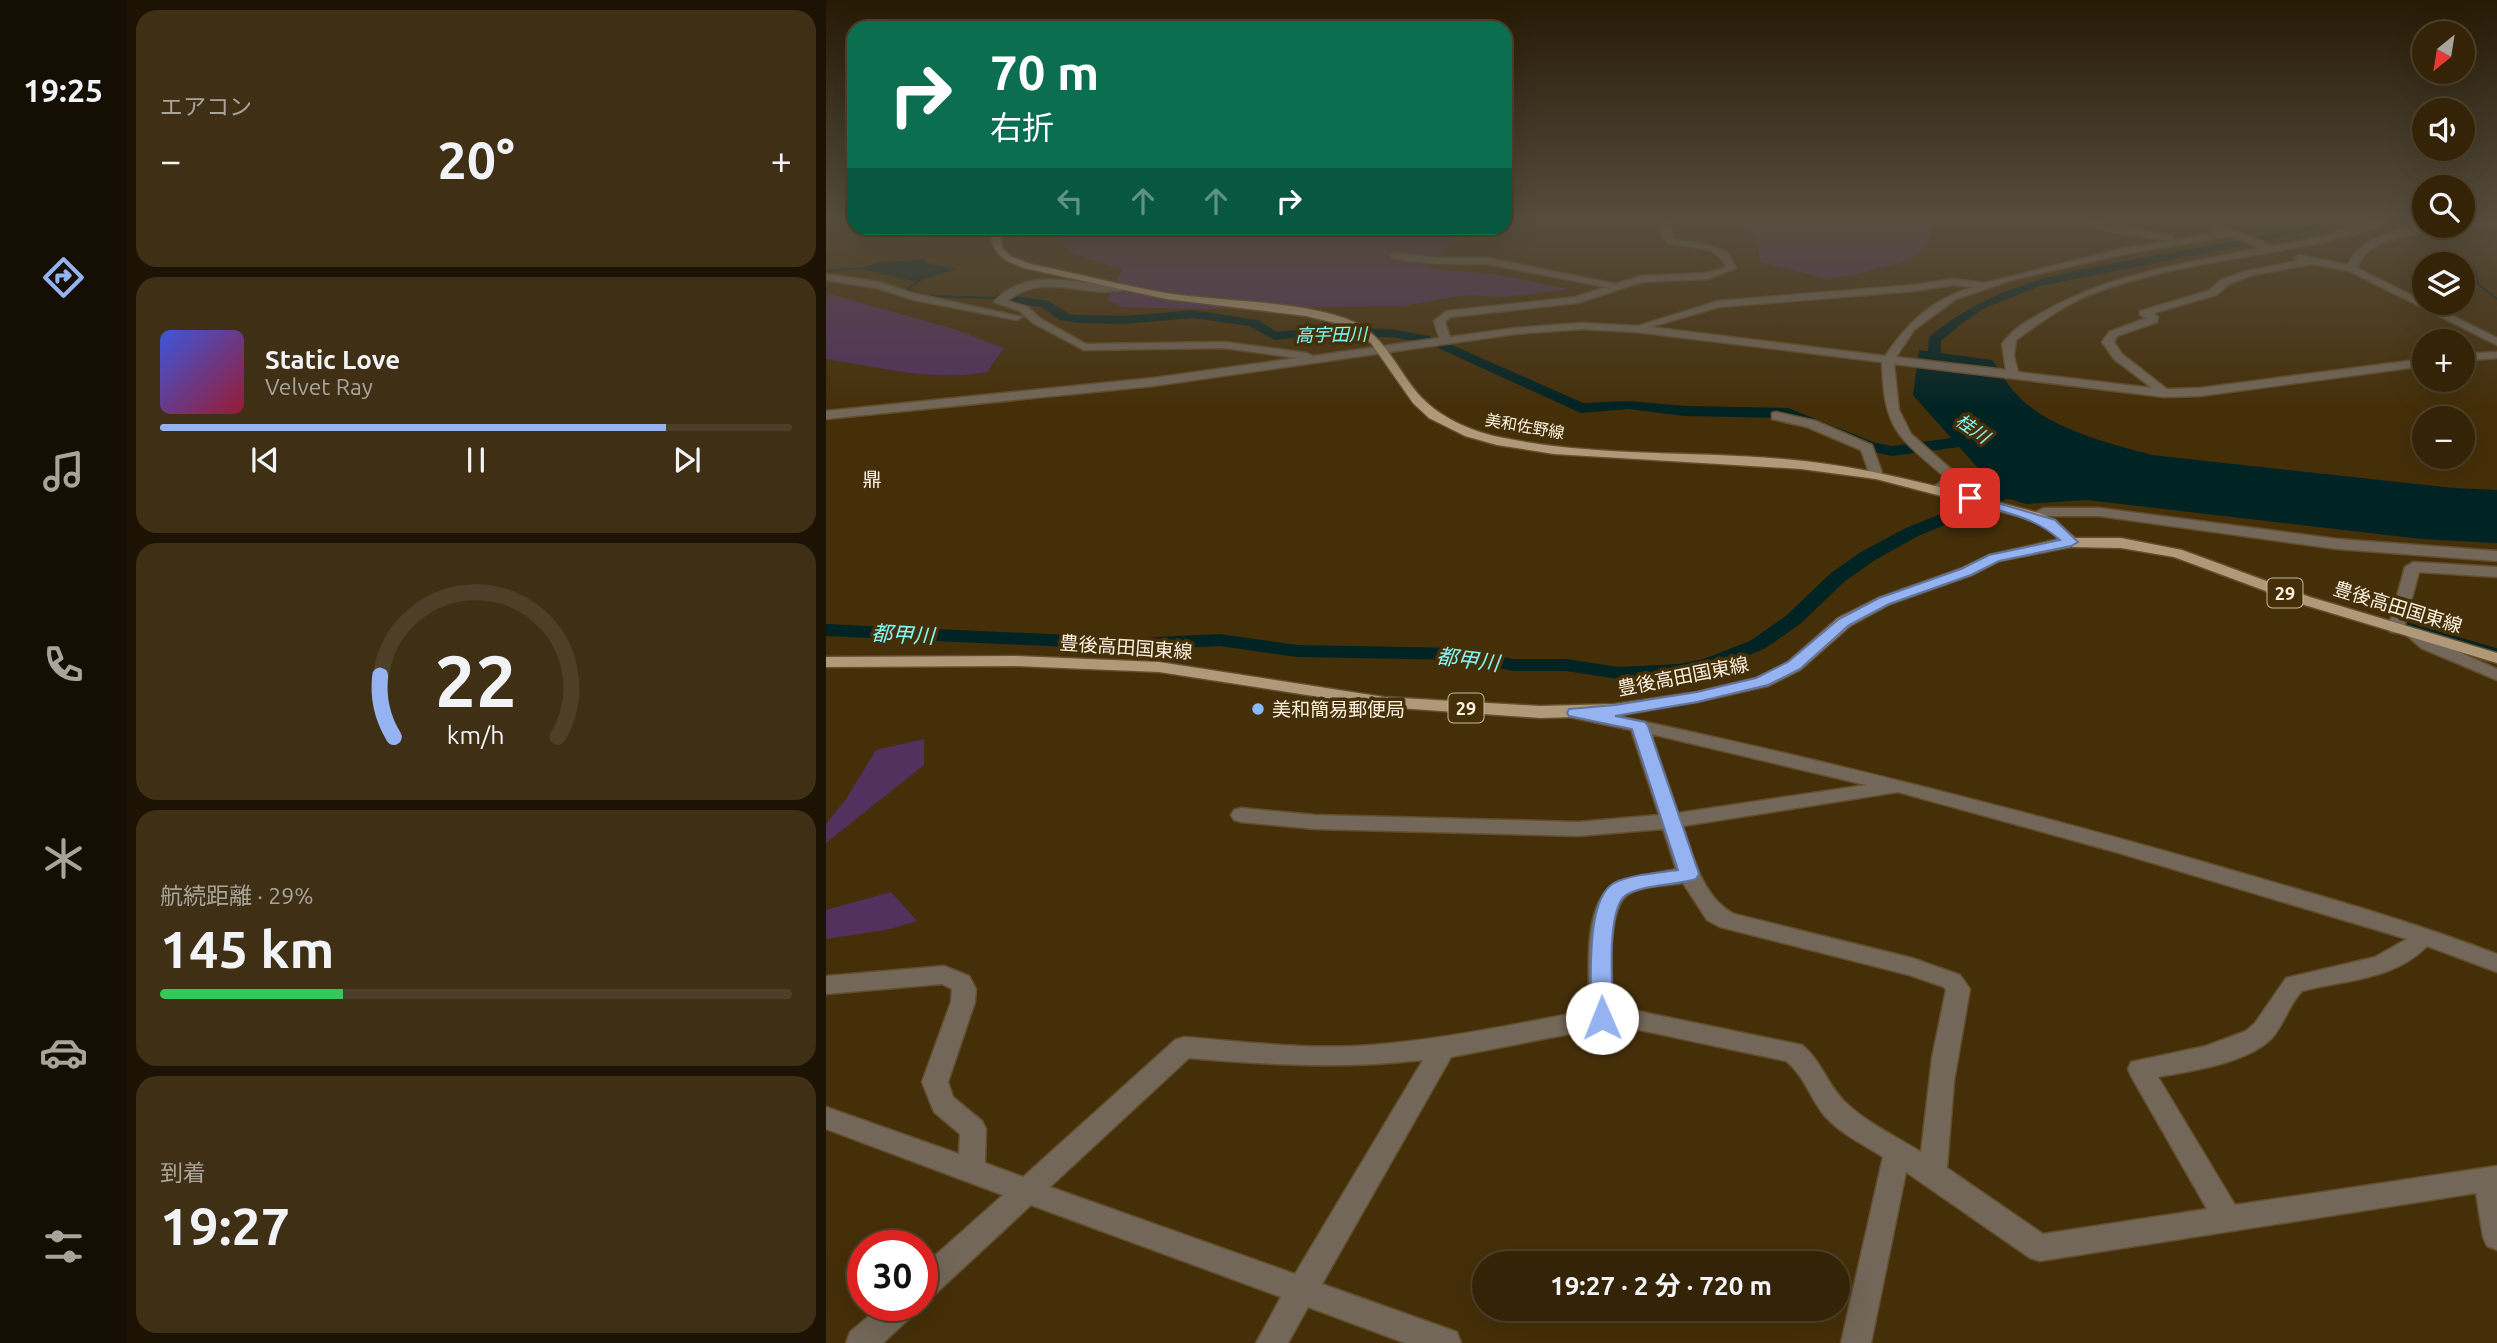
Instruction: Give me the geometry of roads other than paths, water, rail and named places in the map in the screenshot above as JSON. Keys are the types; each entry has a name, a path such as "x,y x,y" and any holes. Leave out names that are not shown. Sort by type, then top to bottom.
{"main road":[{"name":"美和佐野線","path":"1104,283 1192,300 1306,313 1344,323 1366,334 1384,351 1424,408 1457,428 1493,440 1554,450 1801,465 1876,475 2028,514 2050,523 2071,542"},
{"name":"豊後高田国東線","path":"826,662 1014,661 1136,665 1354,698 1499,710 1575,713 1615,710 1697,697 1762,682 1794,666 1844,622 1884,601 1966,572 1994,558 2071,542 2121,543 2177,553 2304,600 2497,659"}],"street":[{"path":"863,283 914,297 1037,321"},
{"path":"1034,283 1018,287 1002,299 1024,309 1037,321 1084,347 1224,345 1324,360"},
{"path":"1053,283 1111,290 1123,287"},
{"path":"1601,283 1617,287"},
{"path":"1446,341 1439,321 1445,314 1528,303 1577,300 1630,283"},
{"path":"1636,329 1717,304 1914,288 1949,283"},
{"path":"1961,283 1988,285"},
{"path":"1940,491 1953,477 1918,449 1900,428 1889,391 1891,361 1902,338 1923,316 1952,297 1997,283"},
{"path":"2011,376 2008,344 2032,323 2083,294 2118,283"},
{"path":"2164,393 2113,351 2109,338 2117,332 2153,320 2153,317 2144,313 2154,308 2173,306 2212,293 2224,283"},
{"path":"2381,283 2497,342"},
{"path":"1665,320 1768,345"},
{"path":"826,415 1115,387 1555,327 1636,329 2164,393 2200,392 2412,364"},
{"path":"2475,358 2497,355"},
{"path":"1776,416 1811,424 1867,448 1876,475"},
{"path":"2028,514 2090,511 2326,543 2497,556"},
{"path":"2497,572 2413,567 2404,631 2427,644 2497,674"},
{"path":"1575,713 1802,760 1901,786 2129,848 2423,936 2497,963"},
{"path":"1639,726 1689,874 1715,914 1728,921 1912,967 1952,981 1958,989 1944,1043 1933,1174"},
{"path":"1241,815 1315,822 1578,829 1671,821 1901,786"},
{"path":"1602,1018 1603,935 1605,915 1614,895 1621,888 1689,874"},
{"path":"2228,1220 2140,1069 2210,1056 2250,1040 2263,1032 2285,992 2294,984 2366,968 2399,957 2423,936"},
{"path":"826,985 944,975 961,982 964,989 963,1002 935,1082 943,1104 973,1129 971,1171"},
{"path":"938,1273 1184,1047 1328,1057 1443,1048 1616,1015 1793,1052 1804,1061 1833,1107 1850,1122 1933,1174 2040,1248 2493,1179 2497,1237"},
{"path":"1271,1343 1300,1289 1443,1048"},
{"path":"826,1118 1446,1343"},
{"path":"1856,1343 1897,1152"},
{"path":"861,1343 885,1321"}],"water":[{"path":"1919,350 1992,360 2018,396 2046,418 2081,434 2152,455 2453,488 2497,490 2497,543 2422,539 2087,500 2026,504 1979,490 1985,476 1913,395"}],"waterway":[{"name":"高宇田川","path":"916,283 907,289 923,296 1000,298"},
{"name":"桂川","path":"1933,380 1934,340 1981,305 2040,283"},
{"path":"2478,283 2497,299"},
{"name":"高宇田川","path":"1000,298 1045,304 1065,317 1078,319 1124,320 1193,314 1253,323 1275,336 1322,331 1353,334 1391,333 1429,340"},
{"name":"高宇田川","path":"1443,345 1581,408 1628,405 1685,411 1788,413 1872,447 1892,451 1981,439"},
{"name":"都甲川","path":"826,630 1136,644 1220,640 1297,651 1463,654 1513,665 1566,665 1618,673 1679,670 1709,664 1757,645 1793,620 1838,577 1868,556 1912,532 2025,485"},
{"path":"2407,624 2497,650"}],"place":[{"name":"美和簡易郵便局","path":"1258,709"}],"district":[{"name":"鼎","path":"872,479"}]}
